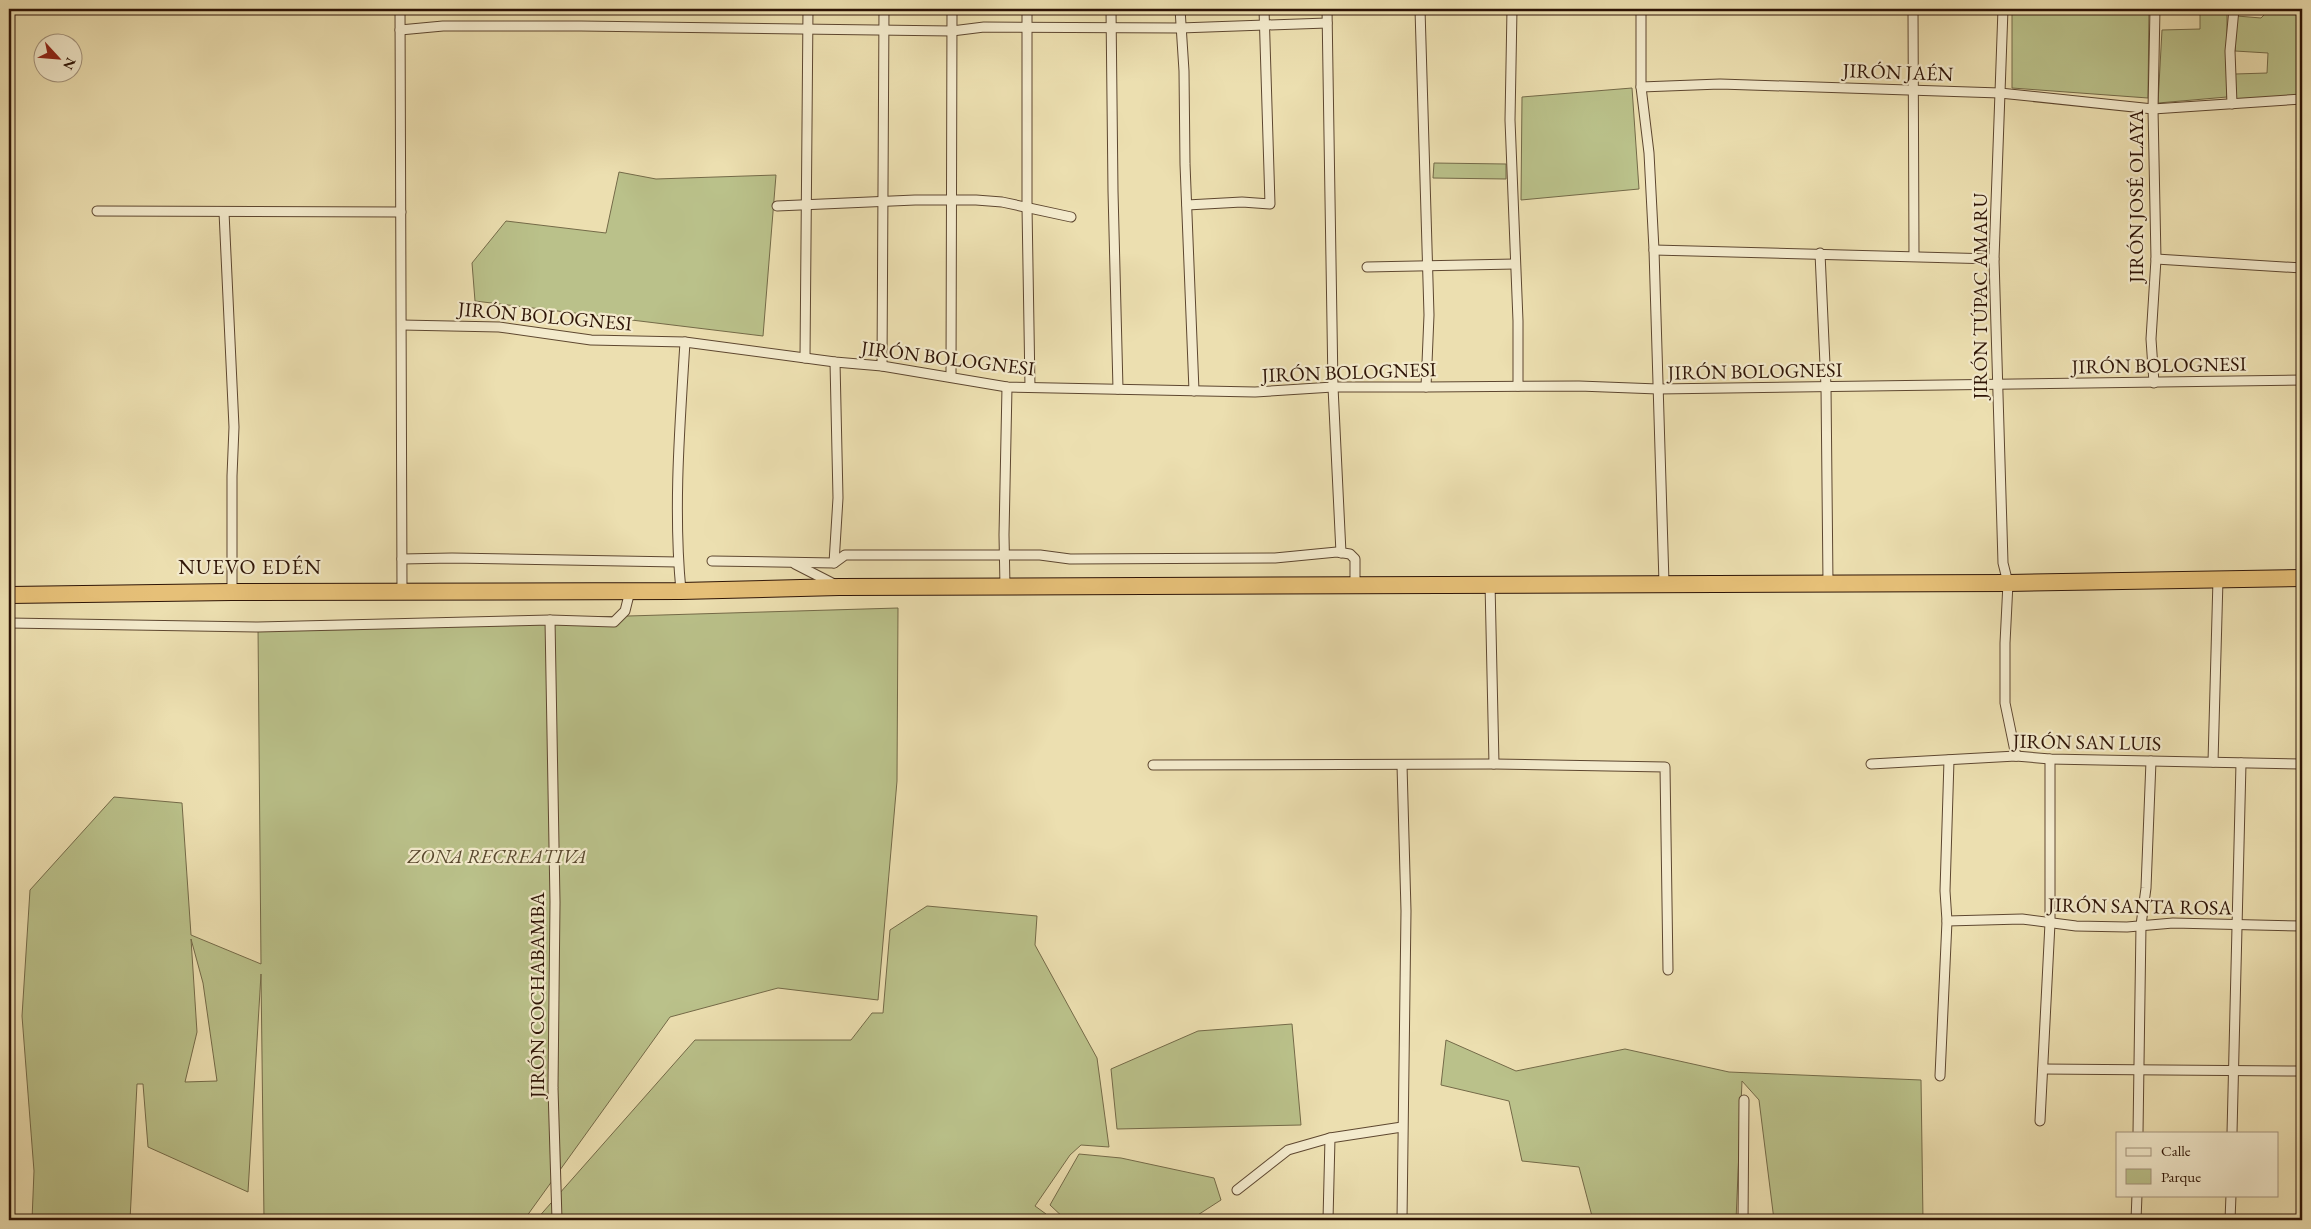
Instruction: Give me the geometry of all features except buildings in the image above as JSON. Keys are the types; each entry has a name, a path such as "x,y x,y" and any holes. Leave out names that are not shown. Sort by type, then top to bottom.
{"highway":[{"path":"9,595 232,592 681,591 839,587 1355,586 1490,583 2008,583 2302,578"}],"street":[{"path":"400,9 402,591"},
{"path":"805,358 808,206 808,9"},
{"path":"882,366 884,9"},
{"path":"951,376 952,9"},
{"path":"1028,9 1027,207 1030,387"},
{"path":"1111,9 1118,389"},
{"path":"1180,9 1184,71 1194,391"},
{"path":"1187,205 1270,204 1264,9"},
{"path":"1327,9 1332,387 1341,553"},
{"path":"1420,9 1429,315 1426,387"},
{"path":"1512,9 1510,120 1514,264 1518,321 1518,386"},
{"path":"1641,9 1641,87 1649,153 1654,250 1664,582"},
{"path":"1913,9 1914,256"},
{"name":"JIRÓN TÚPAC AMARU","path":"2003,9 1994,259 2003,563 2008,583 2004,643 2006,703 2016,756"},
{"name":"JIRÓN JOSÉ OLAYA","path":"2154,383 2151,339 2156,260 2153,109 2155,9"},
{"path":"2232,104 2230,52 2234,9"},
{"path":"400,30 483,26 952,31 984,27 1180,28 1327,23"},
{"name":"JIRÓN JAÉN","path":"1641,87 1720,84 1913,89 2000,93 2153,109 2302,99"},
{"path":"777,206 882,203 915,200 1002,202 1070,217"},
{"path":"97,211 401,212"},
{"path":"224,212 234,427 232,592"},
{"path":"1654,250 1994,259"},
{"path":"1820,253 1826,387 1828,583"},
{"path":"2156,260 2302,268"},
{"path":"1368,267 1514,264"},
{"name":"JIRÓN BOLOGNESI","path":"402,325 499,327 591,340 685,342 835,362 882,366 951,376 1007,387 1255,392 1332,387 1518,386 1658,389 1997,386 2302,380"},
{"path":"681,591 678,562 680,430 685,342"},
{"path":"834,563 838,498 835,362"},
{"path":"1005,587 1007,387"},
{"path":"712,561 834,563 845,555 924,554 1004,557 1040,555 1070,559 1275,558 1341,553 1350,554 1355,559 1355,586"},
{"path":"402,559 452,558 678,562"},
{"path":"794,563 839,587"},
{"path":"2213,762 2218,579"},
{"path":"1490,583 1494,764"},
{"path":"9,624 258,627 550,620 614,622 625,611 630,591"},
{"name":"JIRÓN COCHABAMBA","path":"550,620 555,902 553,1088 557,1220"},
{"name":"JIRÓN SAN LUIS","path":"1871,764 2016,756 2050,759 2302,764"},
{"path":"2040,1121 2050,922 2050,759"},
{"path":"1940,1076 1947,921 1949,760"},
{"path":"2138,1132 2142,925 2146,888 2150,761"},
{"path":"2232,1132 2241,763"},
{"path":"1152,765 1494,764 1664,767 1668,970"},
{"path":"1402,765 1406,911 1402,1220"},
{"name":"JIRÓN SANTA ROSA","path":"1947,921 2022,919 2127,927 2142,925 2302,926"},
{"path":"2043,1069 2302,1072"},
{"path":"1743,1220 1744,1100"},
{"path":"1237,1190 1288,1150 1330,1138 1402,1127"},
{"path":"1328,1220 1330,1138"},
{"path":"2136,1220 2137,1196"},
{"path":"2230,1220 2231,1196"}],"green space":[{"path":"2012,9 2149,9 2148,98 2012,88"},
{"path":"2200,9 2227,9 2227,97 2158,103 2162,30 2200,29"},
{"path":"2270,9 2302,9 2302,95 2235,100 2235,74 2267,73 2268,53 2235,51 2237,16 2261,18"},
{"path":"1632,88 1639,189 1521,200 1522,97"},
{"path":"1434,163 1506,164 1506,179 1433,178"},
{"path":"619,172 656,179 776,175 763,336 475,301 472,263 506,221 606,233"},
{"name":"ZONA RECREATIVA","path":"898,608 897,781 878,1000 778,988 670,1017 524,1220 264,1220 261,974 248,1192 148,1147 143,1084 137,1084 130,1220 32,1220 34,1171 22,1016 30,890 114,797 182,803 191,935 261,964 258,627","holes":["191,939 203,983 217,1081 185,1082 197,1032"]},
{"path":"927,906 1037,916 1035,945 1097,1058 1109,1147 1081,1145 1070,1155 1035,1206 1046,1214 1047,1220 536,1220 695,1040 851,1040 872,1013 883,1013 890,930"},
{"path":"1292,1024 1301,1125 1117,1129 1111,1069 1198,1031"},
{"path":"1446,1040 1516,1071 1625,1049 1729,1072 1921,1080 1923,1220 1774,1220 1759,1100 1742,1081 1736,1220 1593,1220 1579,1167 1522,1161 1509,1101 1441,1085"},
{"path":"1079,1154 1121,1158 1214,1178 1221,1200 1190,1220 1066,1220 1050,1205"}],"district":[{"name":"NUEVO EDÉN","path":"250,566"}]}
